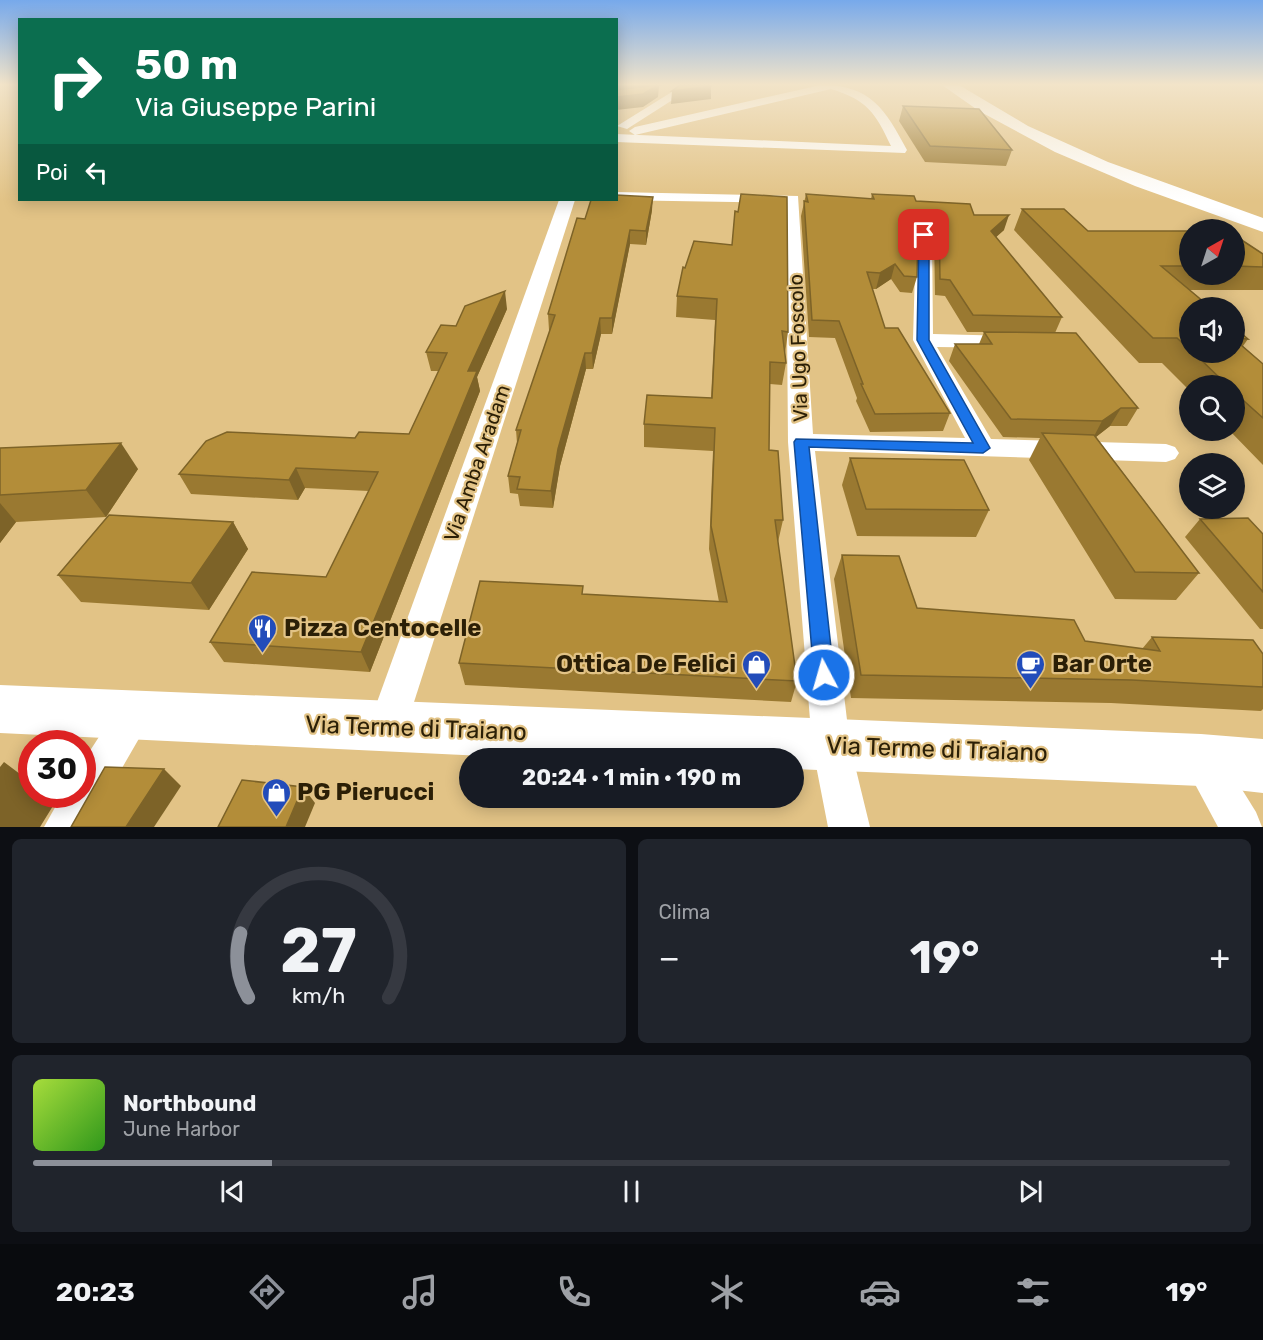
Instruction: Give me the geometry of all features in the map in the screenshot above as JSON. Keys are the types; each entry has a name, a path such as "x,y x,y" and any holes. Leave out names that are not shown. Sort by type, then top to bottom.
{"street":[{"path":"618,133 632,124"},
{"path":"618,134 662,124"},
{"path":"618,134 900,150 886,124"},
{"path":"1016,124 1118,171 1263,225"},
{"path":"1037,124 1066,139 1163,178 1263,214"},
{"name":"Via Ugo Foscolo","path":"618,195 794,199 801,442 831,745 849,827"},
{"name":"Via Amba Aradam","path":"387,728 570,201"},
{"path":"924,235 923,340 983,448"},
{"path":"923,340 1039,342"},
{"path":"801,442 1166,453"},
{"name":"Via Terme di Traiano","path":"0,709 387,728 1201,760 1263,766"},
{"path":"65,827 134,716"},
{"path":"1201,760 1241,827"}],"building":[{"path":"915,124 991,124 1012,150 930,146"},
{"path":"741,194 787,197 788,332 782,331 786,363 770,362 769,450 778,451 783,520 775,520 797,681 459,663 480,581 583,586 582,594 727,602 711,526 715,428 644,424 647,395 712,398 717,299 677,296 683,267 685,268 694,241 732,245 735,211 738,212"},
{"path":"806,194 874,199 872,194 914,196 916,201 970,204 974,215 1009,215 991,231 1062,317 973,315 950,280 940,279 939,220 927,213 918,220 917,277 904,276 895,264 880,273 867,272 885,328 898,328 950,413 875,414 861,384 863,384 839,321 812,320 804,201 808,202"},
{"path":"618,195 653,197 646,231 630,230 612,318 600,318 592,353 585,353 558,449 551,491 517,489 520,477 508,476 521,430 516,430 555,315 548,314 577,218 585,219 591,201 618,201"},
{"path":"1022,209 1064,209 1088,231 1179,231 1179,266 1161,266 1179,281 1179,285 1184,285 1198,297 1179,297 1179,340 1153,338"},
{"path":"1245,242 1263,254 1263,267 1245,266"},
{"path":"505,291 468,371 477,371 361,652 210,642 252,572 326,577 378,472 296,468 289,480 179,474 206,441 227,432 355,438 359,432 409,434 447,353 426,352 441,325 456,326 465,306"},
{"path":"984,332 1076,333 1138,408 1121,408 1102,421 1011,419 955,344 992,344"},
{"path":"1245,348 1263,364 1263,418 1245,402 1245,375 1217,375 1204,363 1245,363"},
{"path":"1042,433 1094,435 1199,573 1135,572"},
{"path":"121,443 86,490 0,495 0,448"},
{"path":"850,458 964,460 989,510 866,509"},
{"path":"109,515 233,522 191,583 58,575"},
{"path":"1248,518 1263,534 1263,592 1200,519"},
{"path":"842,555 899,556 917,608 1074,620 1085,641 1160,651 1152,637 1253,640 1263,654 1263,687 1132,680 861,675"},
{"path":"105,767 164,769 126,827 71,827 82,808 96,808 96,783"},
{"path":"242,780 303,787 286,827 218,827"}],"place":[{"name":"Pizza Centocelle","path":"263,654"},
{"name":"Ottica De Felici","path":"757,690"},
{"name":"Bar Orte","path":"1031,690"},
{"name":"PG Pierucci","path":"276,818"}],"route":[{"path":"824,675 801,442 983,448 923,340 924,235"}]}
